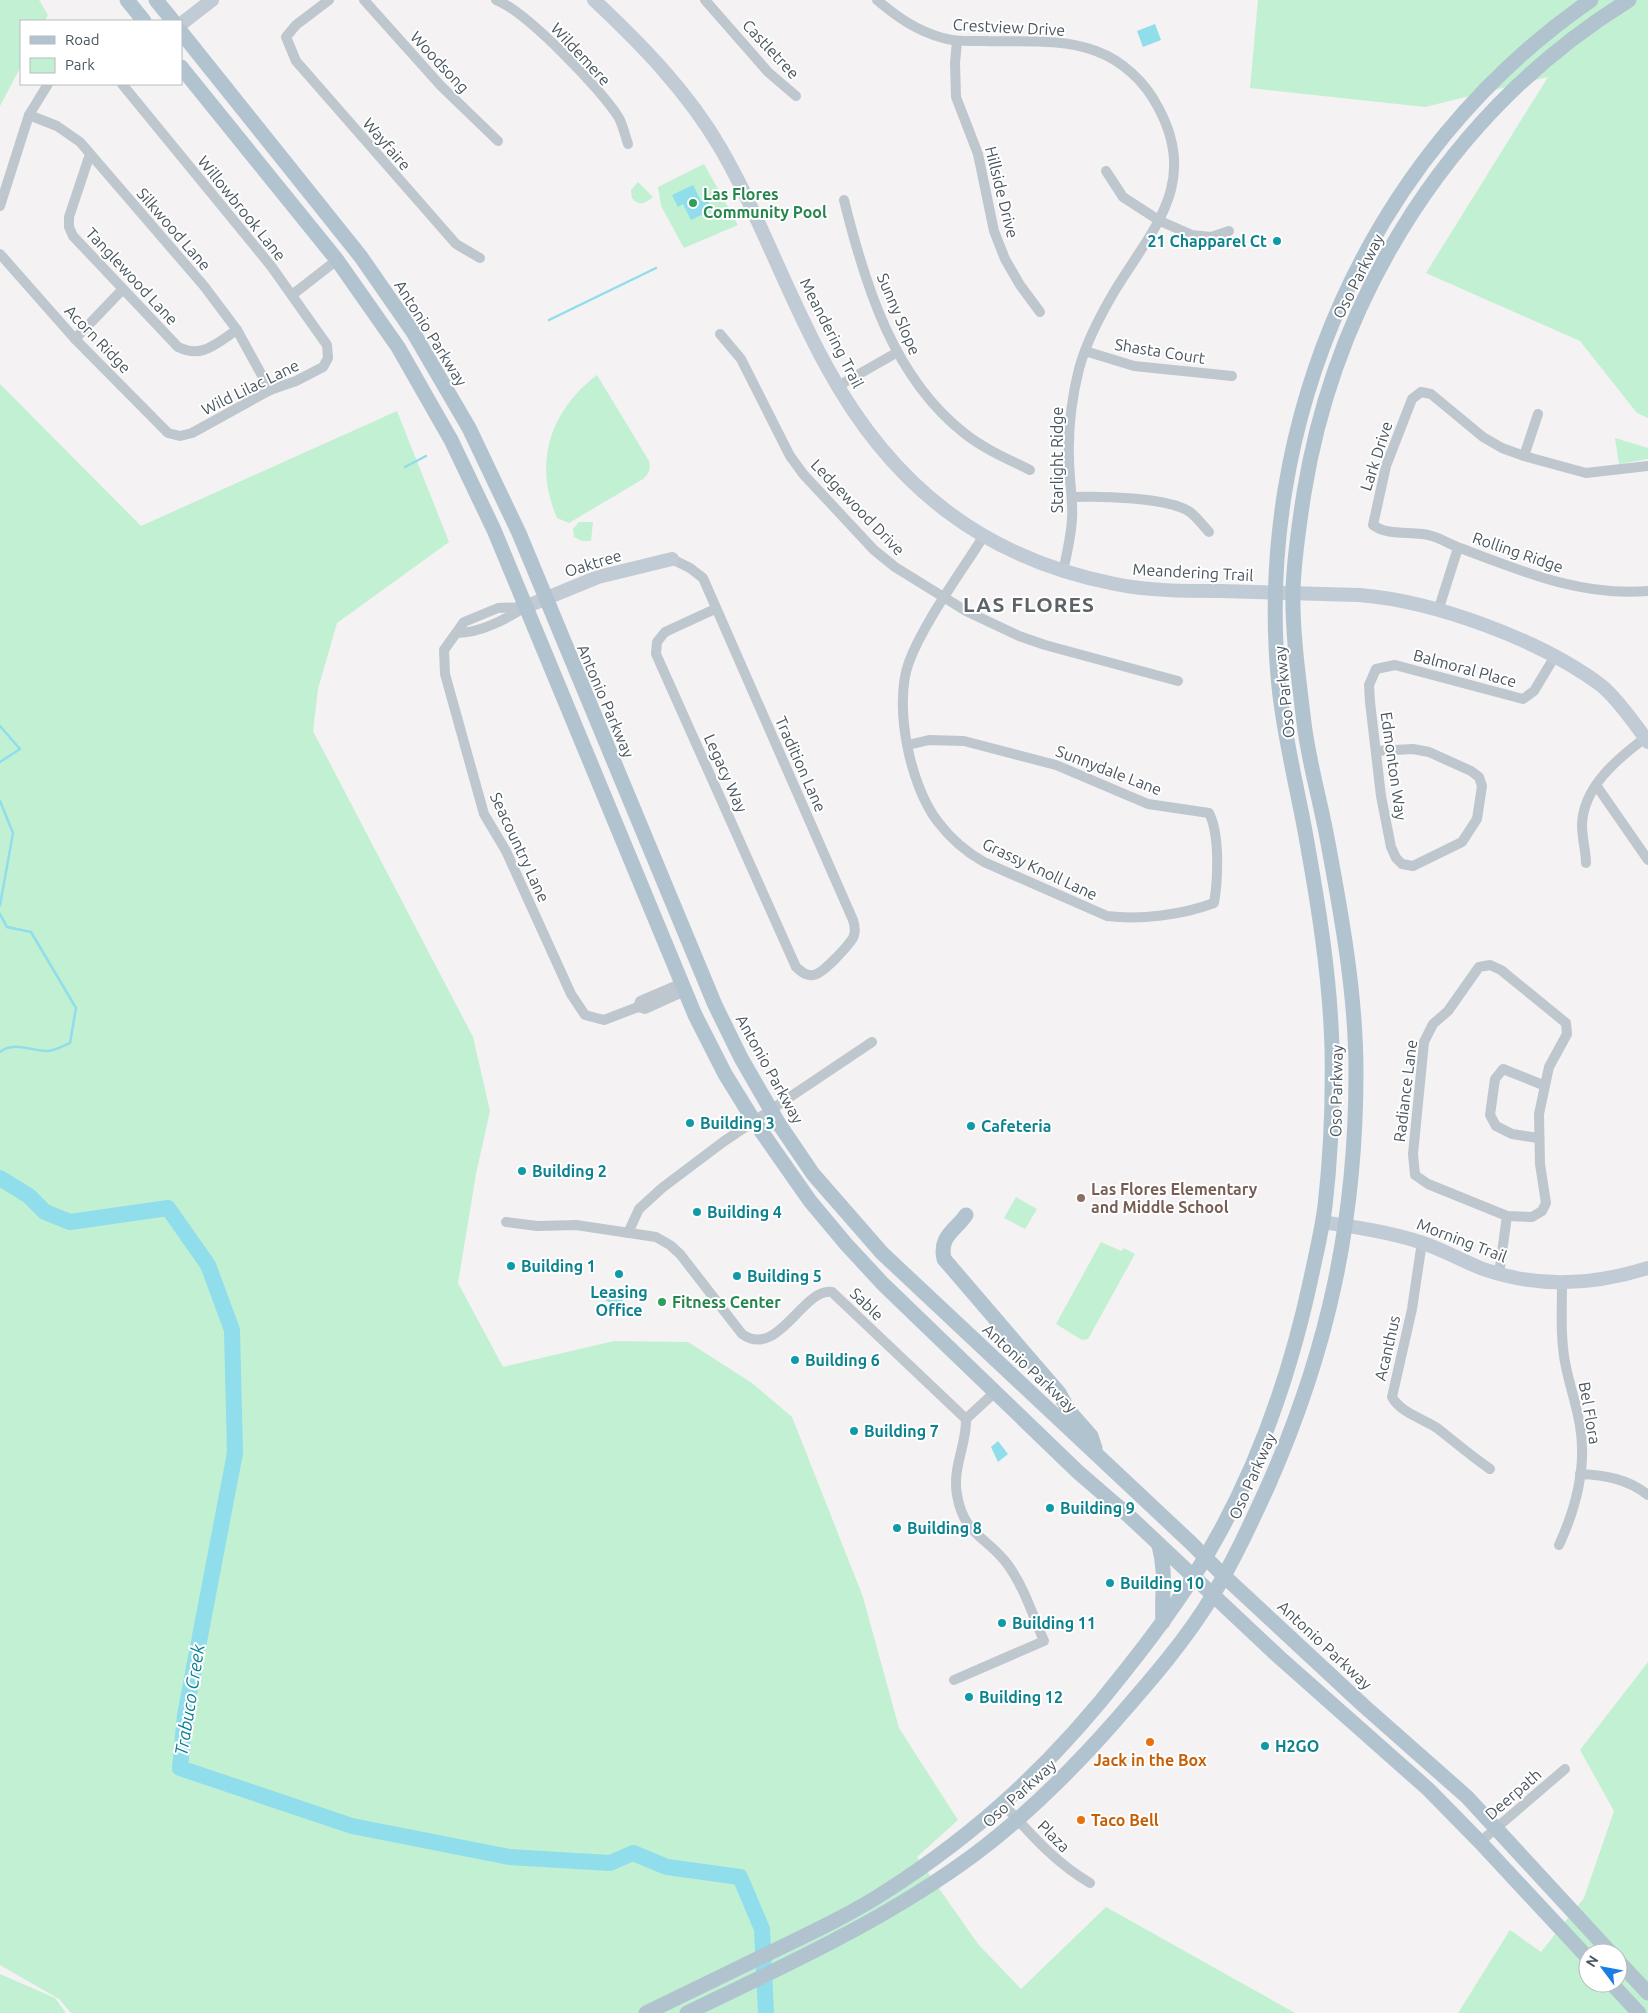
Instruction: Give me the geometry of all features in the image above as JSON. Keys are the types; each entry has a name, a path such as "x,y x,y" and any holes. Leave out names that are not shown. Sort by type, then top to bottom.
{"main road":[{"path":"128,0 143,20"},
{"path":"156,0 172,20"},
{"name":"Oso Parkway","path":"646,2013 842,1917 881,1895 961,1839 1038,1773 1088,1718 1163,1622 1194,1576 1249,1471 1283,1384 1300,1330 1323,1222 1332,1096 1329,995 1324,946 1284,727 1277,657 1275,592 1286,474 1296,428 1325,336 1357,266 1415,172 1461,116 1515,60 1591,0"},
{"name":"Oso Parkway","path":"687,2013 848,1934 925,1889 1018,1820 1070,1771 1130,1704 1188,1632 1213,1596 1252,1522 1302,1404 1328,1317 1346,1225 1356,1088 1353,1006 1348,961 1328,842 1305,732 1293,593 1295,556 1306,478 1324,404 1347,335 1366,291 1418,204 1448,161 1489,115 1545,61 1584,30 1630,0"},
{"name":"Antonio Parkway","path":"182,33 361,257 413,332 469,428 516,528 715,1005 769,1110 814,1174 882,1253 1224,1576 1364,1706 1466,1796 1602,1943"},
{"path":"182,68 337,260 398,347 451,440 494,530 683,987 725,1074 754,1121 810,1201 846,1244 1078,1472 1129,1516 1213,1596 1428,1789 1578,1947"},
{"path":"966,1215 943,1242 944,1259 1059,1392 1068,1411 1090,1436 1098,1457"},
{"path":"1159,1546 1163,1560 1165,1591 1163,1622"},
{"path":"1343,1714 1348,1712 1356,1715 1364,1706"},
{"path":"1628,1971 1648,1993"},
{"path":"1620,1993 1639,2013"}],"street":[{"path":"182,23 212,0"},
{"name":"Wayfaire","path":"329,0 296,25 286,37 296,61 456,244 480,258"},
{"name":"Woodsong","path":"364,0 441,86 498,142"},
{"name":"Wildemere","path":"496,0 526,18 588,81 619,118 628,144"},
{"name":"Meandering Trail","path":"594,0 649,52 678,87 720,147 743,189 827,368 864,427 901,472 927,496 983,537 1028,559 1063,571 1143,589 1380,596 1438,611 1529,643 1555,656 1604,688 1646,740"},
{"name":"Castletree","path":"705,0 768,72 796,96"},
{"name":"Crestview Drive","path":"877,0 916,29 957,41 1045,42 1078,45 1118,62 1136,77 1153,98 1164,118 1174,158 1170,196 1160,221"},
{"name":"Hillside Drive","path":"957,41 955,63 956,97 978,154 994,231 1005,259 1020,286 1040,312"},
{"path":"0,206 29,115 47,85"},
{"name":"Willowbrook Lane","path":"123,85 292,295 327,344 328,358"},
{"name":"Silkwood Lane","path":"29,115 57,126 80,142 204,286 237,330 270,390"},
{"name":"Tanglewood Lane","path":"90,154 69,217 69,227 73,236 122,290 178,347 190,353 203,352 237,330"},
{"path":"1106,171 1122,197 1160,221 1192,235 1211,237 1229,231"},
{"name":"Sunny Slope","path":"844,200 860,259 896,353 916,383 937,408 964,433 991,451 1030,470"},
{"name":"Starlight Ridge","path":"1063,571 1072,520 1070,431 1074,393 1085,351 1114,292 1160,221"},
{"name":"Acorn Ridge","path":"0,254 75,339 168,432 180,436"},
{"path":"292,295 337,260"},
{"path":"75,339 122,290"},
{"name":"Ledgewood Drive","path":"720,334 741,359 790,456 804,475 874,550 895,567 993,626 1045,646 1178,681"},
{"name":"Shasta Court","path":"1085,351 1134,366 1232,376"},
{"path":"838,386 896,353"},
{"name":"Wild Lilac Lane","path":"180,436 192,433 270,390 296,381 323,367 328,358"},
{"name":"Lark Drive","path":"1381,531 1374,525 1374,515 1386,466 1412,399 1421,392 1431,394 1483,437 1502,448 1524,456"},
{"path":"1538,414 1524,456 1586,473 1648,466"},
{"path":"1072,497 1099,496 1170,505 1190,512 1209,532"},
{"name":"Rolling Ridge","path":"1381,531 1432,536 1458,548 1581,589 1620,593 1648,591"},
{"name":"Grassy Knoll Lane","path":"983,537 914,650 906,671 903,703 908,745 919,786 937,821 967,852 984,862 1108,916 1134,917 1195,910 1214,903"},
{"path":"1438,611 1458,548"},
{"name":"Oaktree","path":"525,607 545,597 598,577 672,559"},
{"name":"Tradition Lane","path":"672,559 690,568 703,578 856,929 853,938 824,971 815,976 805,975"},
{"name":"Seacountry Lane","path":"525,607 498,608 464,622 444,650 445,674 484,814 506,851 571,994 585,1015 594,1019 604,1020 638,1007 640,1001 683,987"},
{"name":"Legacy Way","path":"715,609 665,632 657,642 656,654 796,967 805,975"},
{"name":"Balmoral Place","path":"1376,669 1395,665 1512,697 1523,698 1534,691 1555,656"},
{"name":"Edmonton Way","path":"1376,669 1369,685 1376,751 1381,796 1391,847 1396,858 1402,864 1413,866 1462,842 1477,819 1482,786 1479,777 1471,771 1429,752 1413,749 1376,751"},
{"name":"Sunnydale Lane","path":"908,745 929,740 964,741 1056,766 1148,804 1209,813 1215,824 1216,890 1214,903"},
{"path":"1586,864 1582,824 1590,795 1616,760 1646,740"},
{"path":"1596,785 1648,860"},
{"name":"Radiance Lane","path":"1490,965 1501,970 1566,1023 1567,1034 1549,1067 1544,1085 1539,1114 1538,1138 1546,1203 1542,1211 1532,1217 1506,1216 1428,1184 1415,1175 1413,1154 1424,1042 1432,1024 1453,1005 1479,967 1490,965"},
{"path":"628,1232 638,1209 662,1188 769,1110 872,1042"},
{"path":"1538,1138 1512,1134 1496,1126 1490,1116 1495,1079 1503,1069 1544,1085"},
{"path":"1499,1274 1506,1216"},
{"name":"Sable","path":"506,1222 537,1226 576,1225 656,1237 670,1245 732,1322 748,1338 763,1340 772,1336 820,1293 832,1292 966,1419"},
{"name":"Morning Trail","path":"1323,1222 1346,1225 1422,1242 1499,1274 1562,1283 1618,1277 1648,1268"},
{"name":"Acanthus","path":"1422,1242 1412,1308 1392,1397 1397,1405 1436,1428 1463,1451 1490,1469"},
{"name":"Bel Flora","path":"1559,1545 1572,1513 1580,1474 1580,1428 1565,1366 1562,1341 1562,1283"},
{"path":"954,1680 1044,1641 1011,1570 999,1554 977,1537 960,1508 957,1493 957,1465 966,1419 995,1392"},
{"path":"1580,1474 1608,1477 1628,1483 1648,1495"},
{"name":"Deerpath","path":"1480,1842 1565,1769"},
{"name":"Plaza","path":"1003,1804 1068,1870 1090,1883"}],"green space":[{"path":"0,0 39,0 48,15 46,20 20,20 20,68 0,106"},
{"path":"1258,0 1648,0 1648,418 1637,413 1580,341 1426,273 1548,77 1425,107 1250,88"},
{"path":"704,164 738,225 684,248 661,206 658,187"},
{"path":"638,182 653,197 642,203 632,198 631,190"},
{"path":"597,375 649,461 650,469 643,479 569,523 557,518 550,497 547,458 550,439 557,421 568,405 581,389"},
{"path":"0,384 141,526 397,411 449,542 337,623 318,689 313,731 473,1037 490,1111 476,1174 458,1283 503,1367 614,1341 688,1342 752,1383 792,1417 863,1597 899,1728 958,1820 917,1857 978,1944 1021,1989 1106,1907 1295,2013 71,2013 59,1999 0,1965"},
{"path":"1615,438 1648,448 1648,459 1619,464"},
{"path":"579,522 593,522 591,541 582,541 574,537 573,529"},
{"path":"1016,1197 1037,1209 1025,1229 1004,1218"},
{"path":"1101,1242 1121,1251 1124,1248 1135,1254 1088,1339 1082,1340 1056,1324"},
{"path":"1648,1662 1648,2013 1458,2013 1510,1930 1541,1952 1584,1898 1614,1811 1580,1750"},
{"path":"0,1974 55,1998 66,2013 0,2013"}],"water":[{"path":"1155,24 1161,40 1143,47 1137,31"},
{"name":"Las Flores Community Pool","path":"693,185 701,201 707,199 712,210 691,220 683,204 678,207 672,195"},
{"path":"602,1290 625,1294 619,1310 609,1308 609,1302 601,1298"},
{"path":"998,1441 1008,1454 998,1462 991,1447"}],"waterway":[{"path":"549,320 656,268"},
{"path":"405,467 426,456"},
{"path":"0,726 20,749 0,762"},
{"path":"0,801 13,833 0,905"},
{"path":"0,914 7,927 31,932 76,1008 70,1043 50,1051 11,1047 0,1052"},
{"name":"Trabuco Creek","path":"0,1178 29,1196 45,1212 70,1222 168,1208 208,1265 232,1330 235,1453 185,1715 180,1768 352,1826 509,1857 610,1863 633,1853 667,1867 740,1877 762,1929 766,2013"}],"place":[{"name":"Las Flores Community Pool","path":"693,203"},
{"name":"21 Chapparel Ct","path":"1277,241"},
{"name":"Building 3","path":"690,1123"},
{"name":"Cafeteria","path":"971,1126"},
{"name":"Building 2","path":"522,1171"},
{"name":"Las Flores Elementary and Middle School","path":"1081,1198"},
{"name":"Building 4","path":"697,1212"},
{"name":"Building 1","path":"511,1266"},
{"name":"Leasing Office","path":"619,1274"},
{"name":"Building 5","path":"737,1276"},
{"name":"Fitness Center","path":"662,1302"},
{"name":"Building 6","path":"795,1360"},
{"name":"Building 7","path":"854,1431"},
{"name":"Building 9","path":"1050,1508"},
{"name":"Building 8","path":"897,1528"},
{"name":"Building 10","path":"1110,1583"},
{"name":"Building 11","path":"1002,1623"},
{"name":"Building 12","path":"969,1697"},
{"name":"Jack in the Box","path":"1150,1742"},
{"name":"H2GO","path":"1265,1746"},
{"name":"Taco Bell","path":"1081,1820"}],"district":[{"name":"LAS FLORES","path":"1029,605"}]}
